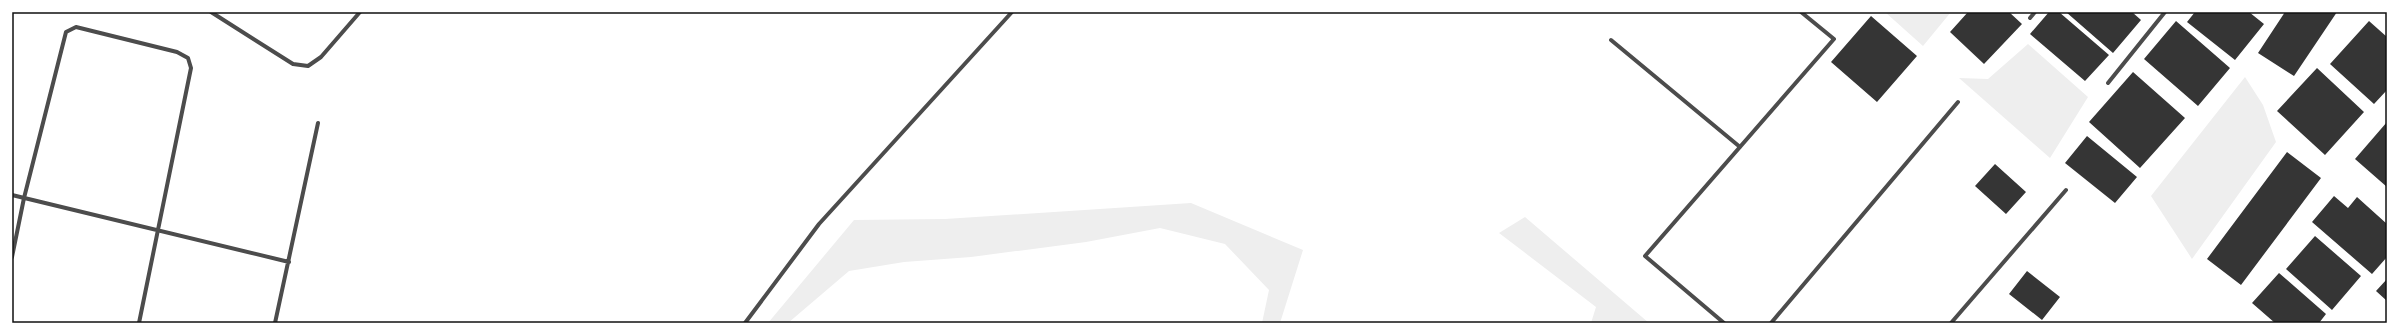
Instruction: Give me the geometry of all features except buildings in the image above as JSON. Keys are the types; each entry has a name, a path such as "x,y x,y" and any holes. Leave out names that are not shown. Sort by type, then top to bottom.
{"street":[{"path":"211,12 294,64 308,66 321,57 360,12"},
{"path":"745,323 819,224 1012,12"},
{"path":"1724,323 1645,256 1834,39 1801,12"},
{"path":"2030,18 2035,12"},
{"path":"2108,83 2166,12"},
{"path":"12,257 24,198 66,32 76,27 177,52 188,58 191,68 139,323"},
{"path":"1611,40 1740,148"},
{"path":"1771,323 1958,102"},
{"path":"275,323 318,123"},
{"path":"1952,323 2066,190"},
{"path":"12,195 159,229 289,262"}],"shaded area":[{"path":"1885,12 1951,12 1923,46"},
{"path":"2028,44 2088,97 2050,158 1959,78 1988,79"},
{"path":"2245,77 2263,105 2276,142 2192,259 2151,196"},
{"path":"1191,203 1303,250 1280,323 1262,323 1269,290 1225,244 1160,228 1086,242 971,257 904,262 849,271 788,323 768,323 854,220 945,219"},
{"path":"1525,217 1649,323 1591,323 1596,307 1499,233"}]}
